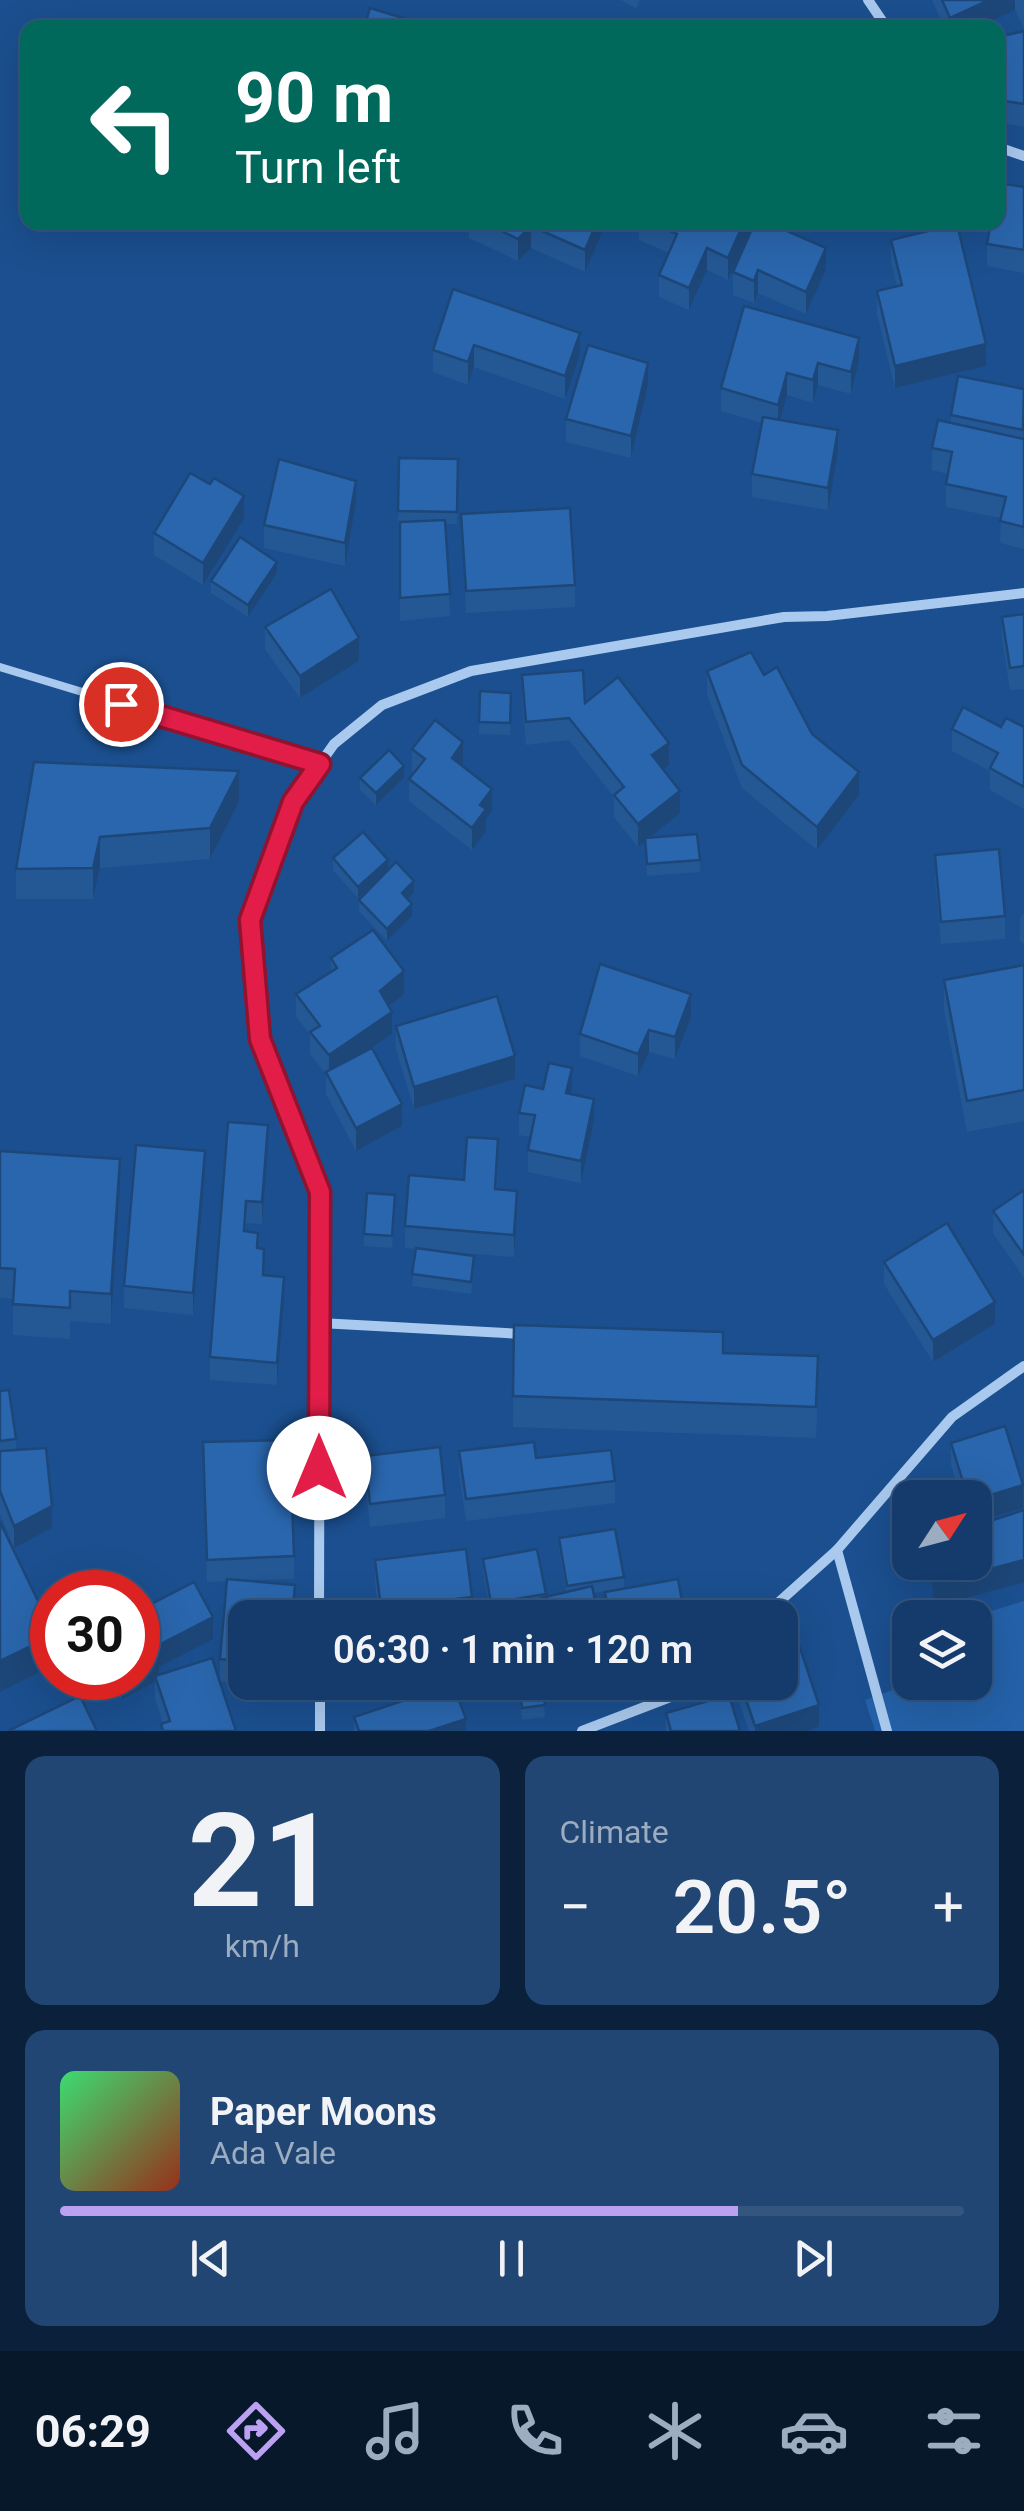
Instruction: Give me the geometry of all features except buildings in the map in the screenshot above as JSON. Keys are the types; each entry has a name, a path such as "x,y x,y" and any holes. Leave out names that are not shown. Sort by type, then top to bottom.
{"street":[{"path":"320,1600 320,1192 260,1039 250,920 293,802 334,744 382,705 470,672 784,617 827,616 1024,593"},
{"path":"320,1323 494,1334 540,1333"},
{"path":"782,1600 837,1550 952,1417 1024,1366"},
{"path":"837,1550 888,1731"},
{"path":"320,1700 320,1731"},
{"path":"582,1731 663,1700"}],"lane":[{"path":"0,667 320,764"}],"shaded area":[{"path":"1024,1601 1024,1731 875,1731 865,1700 892,1690 892,1700 992,1700 992,1611"}],"route":[{"path":"121,704 320,764 293,802 250,920 260,1039 320,1192 319,1468"}]}
